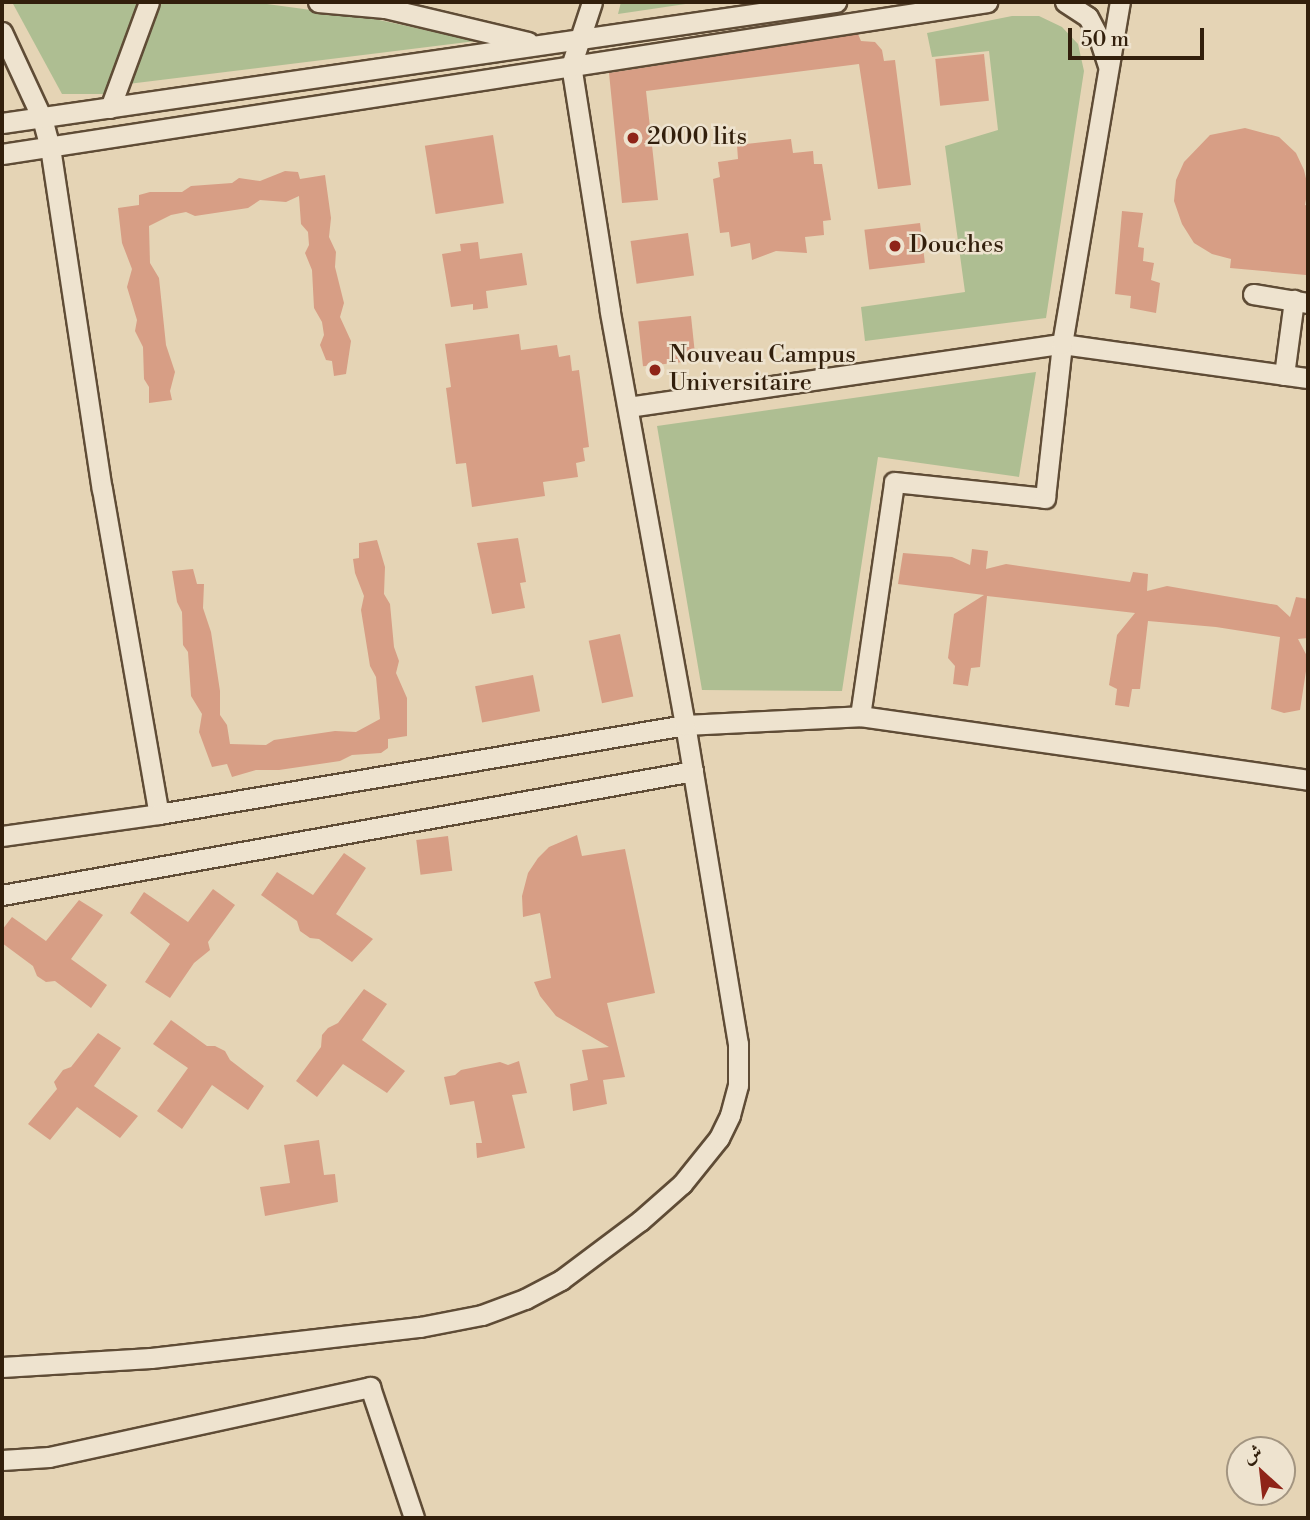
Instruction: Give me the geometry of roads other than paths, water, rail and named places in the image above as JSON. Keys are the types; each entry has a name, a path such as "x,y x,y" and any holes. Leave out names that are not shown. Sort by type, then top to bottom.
{"lane":[{"path":"110,108 149,2"},
{"path":"318,2 389,5 539,45"},
{"path":"2,1367 150,1358 420,1327 482,1315 525,1299 561,1280 640,1221 682,1184 719,1138 730,1115 738,1085 738,1044 685,725 610,311 571,66 592,2"},
{"path":"2,123 836,2"},
{"path":"2,154 987,2"},
{"path":"1065,2 1088,17 1100,38 1109,67"},
{"path":"860,716 894,482 1045,498 1062,344 1120,2"},
{"path":"2,32 42,118 50,147 102,489 159,814"},
{"path":"1254,294 1301,302 1284,375"},
{"path":"628,407 1062,344 1308,378"},
{"path":"2,836 159,814 685,725 860,716 1308,780"},
{"path":"2,895 693,771"},
{"path":"2,1460 49,1457 370,1387 414,1518"}],"place":[{"name":"2000 lits","path":"633,138"},
{"name":"Douches","path":"895,246"},
{"name":"Nouveau Campus Universitaire","path":"655,370"}]}
